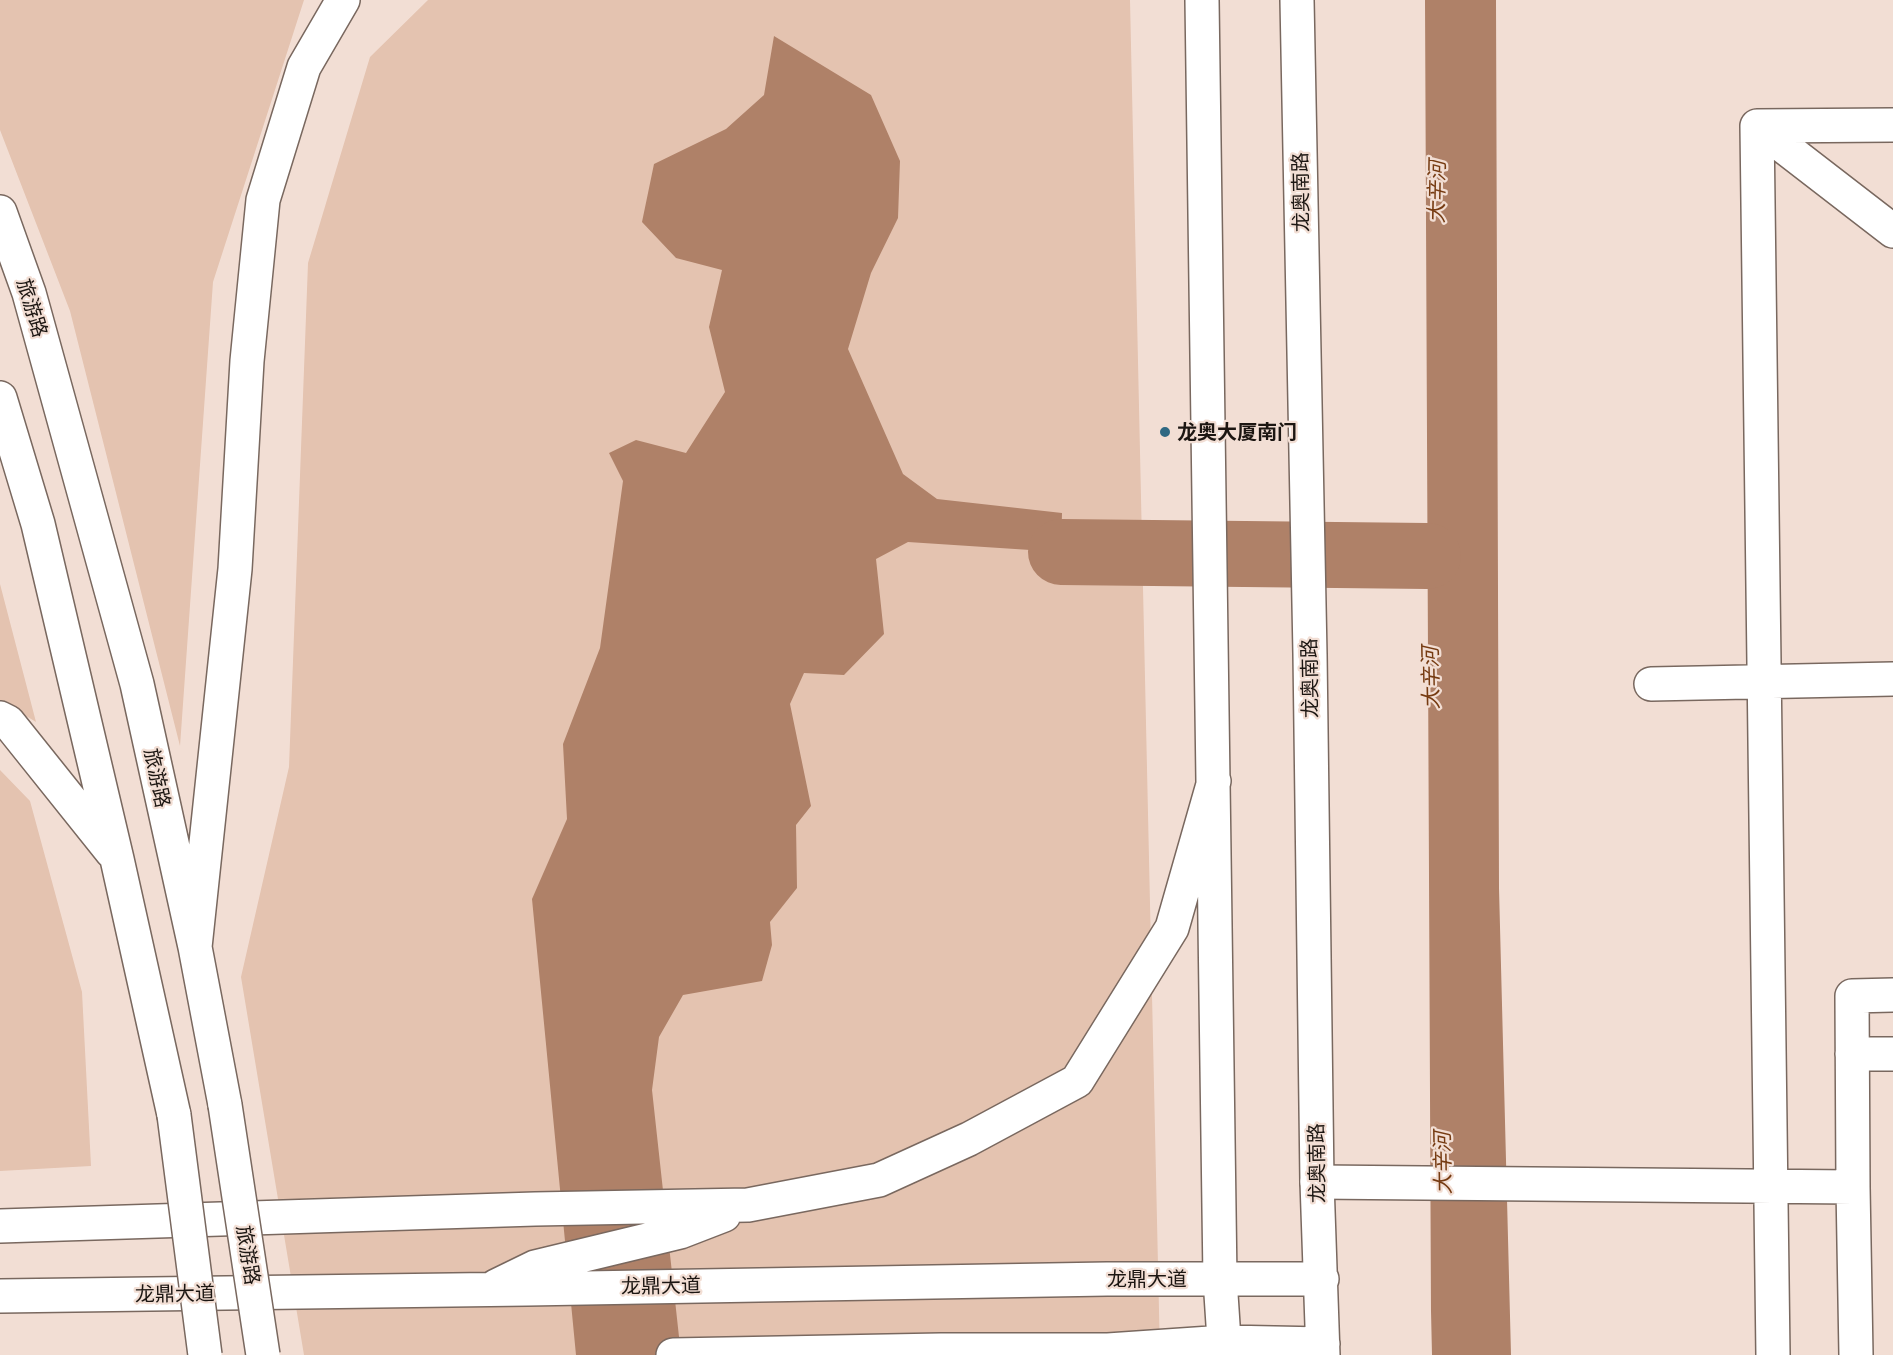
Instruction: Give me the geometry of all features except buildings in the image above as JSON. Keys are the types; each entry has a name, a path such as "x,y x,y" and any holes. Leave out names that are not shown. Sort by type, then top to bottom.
{"main road":[{"path":"195,947 235,569 247,360 263,200 304,67 343,0"},
{"path":"1202,0 1220,1279 1225,1349"},
{"name":"龙奥南路","path":"1297,0 1310,654 1317,1182 1323,1350"},
{"path":"1757,126 1893,125"},
{"path":"1757,126 1893,231"},
{"path":"1757,126 1773,1355"},
{"name":"旅游路","path":"0,212 29,293 137,684 195,947 225,1105 263,1355"},
{"path":"0,398 38,524 117,859 174,1115 206,1355"},
{"path":"1651,684 1893,679"},
{"path":"0,718 8,722 117,859"},
{"path":"531,1278 681,1220 879,1179 969,1139 1077,1081 1172,928 1214,781"},
{"path":"1856,1355 1852,996 1893,995"},
{"path":"1852,1054 1893,1054"},
{"path":"1317,1182 1853,1187"},
{"path":"0,1226 535,1209 681,1220"},
{"name":"龙鼎大道","path":"0,1296 489,1289 531,1278 786,1284 1107,1279 1322,1279"},
{"path":"0,1282 53,1296"},
{"path":"673,1355 941,1350 1323,1350"}],"shaded area":[{"path":"0,0 304,0 213,282 180,746 70,311 0,130"},
{"path":"428,0 1130,0 1160,1355 304,1355 241,977 289,767 308,263 370,57"},
{"path":"0,584 36,722 0,700"},
{"path":"0,770 30,801 82,992 91,1166 0,1171"}],"water":[{"name":"大辛河","path":"1425,0 1496,0 1499,888 1511,1355 1432,1355"},
{"path":"774,36 871,95 900,161 898,218 871,273 848,349 903,474 937,499 1062,513 1061,552 908,542 876,559 884,634 844,675 804,673 790,704 811,806 796,825 797,888 770,922 772,945 762,981 683,995 659,1037 652,1090 681,1355 576,1355 532,899 567,819 563,744 600,648 623,481 609,453 636,440 686,453 725,392 709,327 722,270 676,258 642,222 654,164 726,129 764,95"}],"waterway":[{"path":"1061,552 1428,556"}],"place":[{"name":"龙奥大厦南门","path":"1165,432"}]}
